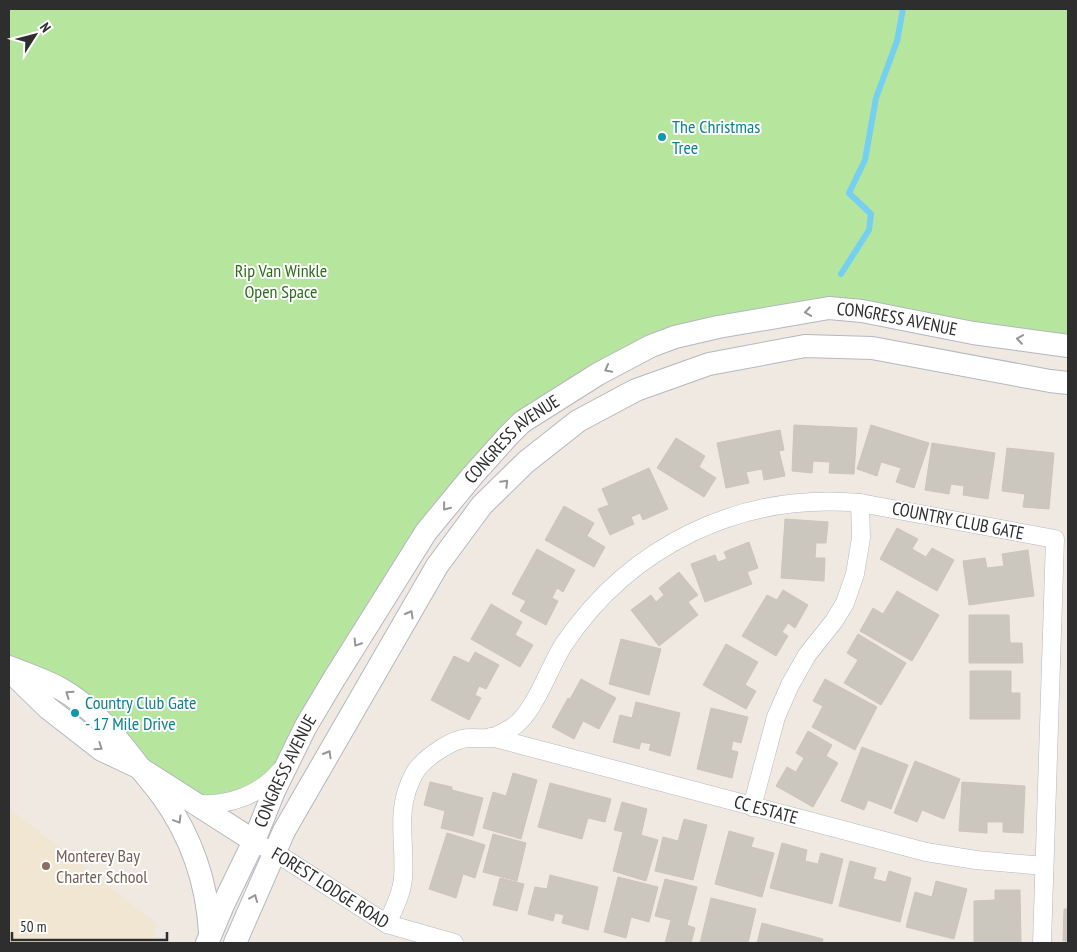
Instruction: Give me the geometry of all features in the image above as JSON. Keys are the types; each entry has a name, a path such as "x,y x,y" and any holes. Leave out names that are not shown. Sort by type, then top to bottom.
{"street":[{"name":"CONGRESS AVENUE","path":"209,939 254,841 274,791 306,726 334,679 426,532 522,422 598,374 651,346 675,337 718,327 829,308 862,311 973,333 1068,346"},
{"name":"CONGRESS AVENUE","path":"235,943 284,831 438,566 482,505 526,462 578,421 636,390 709,364 805,346 872,348 1068,383"},
{"name":"COUNTRY CLUB GATE","path":"387,924 403,879 402,812 407,790 415,772 429,758 444,747 462,739 491,738 514,726 529,709 564,645 586,616 609,591 635,568 667,545 700,528 734,515 770,507 831,500 860,503 1055,539 1044,866"},
{"path":"752,807 776,717 790,685 807,655 834,621 845,603 855,574 861,538 860,503"},
{"name":"FOREST LODGE ROAD","path":"9,668 48,708 102,750 138,767 387,924 454,943"},
{"name":"CC ESTATE","path":"491,738 926,852 976,860 1044,866"},
{"path":"196,804 228,802 261,789 274,778 292,755"},
{"path":"138,767 163,796 181,825 194,852 202,875 209,906 209,939"},
{"path":"1042,943 1044,866"}],"shaded area":[{"name":"Monterey Bay Charter School","path":"9,808 157,924 152,943 9,943"}],"green space":[{"name":"Rip Van Winkle Open Space","path":"9,9 1068,9 1068,346 862,311 718,327 599,374 473,475 274,778 196,804 112,732 9,667"}],"building":[{"path":"794,425 857,428 854,474 829,473 830,462 813,461 812,473 792,471"},
{"path":"871,425 929,443 914,488 896,482 901,468 881,462 877,476 857,469"},
{"path":"780,430 784,450 779,451 785,476 764,480 762,469 746,472 749,483 726,488 717,443"},
{"path":"676,438 705,456 699,467 716,478 704,497 657,468"},
{"path":"932,443 995,453 988,499 963,495 964,486 951,484 949,494 925,490"},
{"path":"1007,448 1054,453 1049,509 1023,507 1025,494 1002,491"},
{"path":"649,468 668,509 643,520 640,513 631,517 634,524 610,535 598,509 609,505 602,489"},
{"path":"564,506 594,523 587,536 605,547 594,567 545,540"},
{"path":"785,519 828,522 826,543 816,543 815,558 825,558 824,581 781,578"},
{"path":"897,528 918,539 912,549 926,557 932,548 954,560 937,591 880,559"},
{"path":"749,542 758,568 747,572 752,584 705,602 691,564 715,555 718,562 727,559 724,552"},
{"path":"537,549 575,570 563,592 557,588 552,598 558,601 546,625 520,611 526,601 512,594"},
{"path":"1028,550 1034,596 969,605 963,561 985,558 987,568 1004,566 1002,554"},
{"path":"679,572 698,595 688,602 698,615 659,646 631,610 651,595 656,602 664,595 659,588"},
{"path":"783,590 808,605 795,628 788,623 782,632 788,636 776,656 742,636 767,595 777,600"},
{"path":"897,591 939,615 912,661 860,631 873,608 883,614"},
{"path":"491,604 522,622 515,635 533,645 520,667 471,639"},
{"path":"969,615 1009,615 1010,643 1022,643 1023,663 969,663"},
{"path":"858,634 906,663 881,705 844,683 858,660 847,653"},
{"path":"621,639 661,649 649,695 609,684"},
{"path":"726,644 758,662 745,685 756,691 746,709 703,685"},
{"path":"475,652 499,665 486,689 479,686 475,695 481,698 469,720 431,700 454,656 469,663"},
{"path":"970,671 1011,671 1011,693 1020,693 1020,719 970,719"},
{"path":"581,679 616,698 599,729 583,721 574,739 552,727"},
{"path":"825,679 877,707 855,750 812,727 823,706 813,701"},
{"path":"636,702 680,713 670,756 649,750 651,744 641,742 639,749 613,742 620,715 632,718"},
{"path":"711,708 748,717 741,743 733,741 731,750 738,752 732,778 697,769"},
{"path":"808,731 832,745 826,756 838,763 813,807 776,786 787,767 796,772 804,758 796,753"},
{"path":"862,747 908,765 891,809 868,800 864,810 841,801"},
{"path":"915,761 960,779 944,819 922,810 917,822 894,813"},
{"path":"513,773 537,780 521,839 483,828 493,792 506,796"},
{"path":"430,782 452,787 452,790 483,798 473,836 441,828 445,811 424,805"},
{"path":"962,782 1025,786 1023,833 1003,832 1003,822 987,822 987,833 959,831"},
{"path":"550,783 611,799 605,822 588,818 582,839 538,827"},
{"path":"622,802 647,809 641,835 658,840 646,881 613,871 623,832 614,830"},
{"path":"684,819 707,825 693,880 655,871 663,837 678,841"},
{"path":"729,831 754,838 751,847 774,853 762,897 715,884"},
{"path":"447,833 485,845 475,878 463,874 456,898 429,889"},
{"path":"493,834 526,843 517,881 483,872"},
{"path":"782,843 807,850 805,861 818,864 821,853 843,859 832,904 770,888"},
{"path":"850,861 876,868 873,879 886,882 889,871 911,878 900,922 839,906"},
{"path":"550,875 598,887 588,930 562,923 564,915 555,913 553,921 528,914 535,887 547,889"},
{"path":"618,877 658,887 649,922 631,917 626,938 604,932"},
{"path":"500,878 524,884 517,911 493,905"},
{"path":"665,879 697,887 687,925 695,928 691,943 665,943 671,920 655,916"},
{"path":"936,881 967,889 954,939 906,927 915,892 932,897"},
{"path":"995,890 1020,890 1021,943 974,943 974,901 995,900"},
{"path":"711,898 756,909 748,943 700,943"},
{"path":"1064,909 1068,909 1068,941 1063,941"},
{"path":"762,923 823,939 822,943 757,943"}],"waterway":[{"path":"841,274 869,230 871,214 849,193 865,160 876,98 897,41 903,9"}],"place":[{"name":"The Christmas Tree","path":"662,137"},
{"name":"Country Club Gate - 17 Mile Drive","path":"75,713"},
{"name":"Monterey Bay Charter School","path":"46,866"}]}
